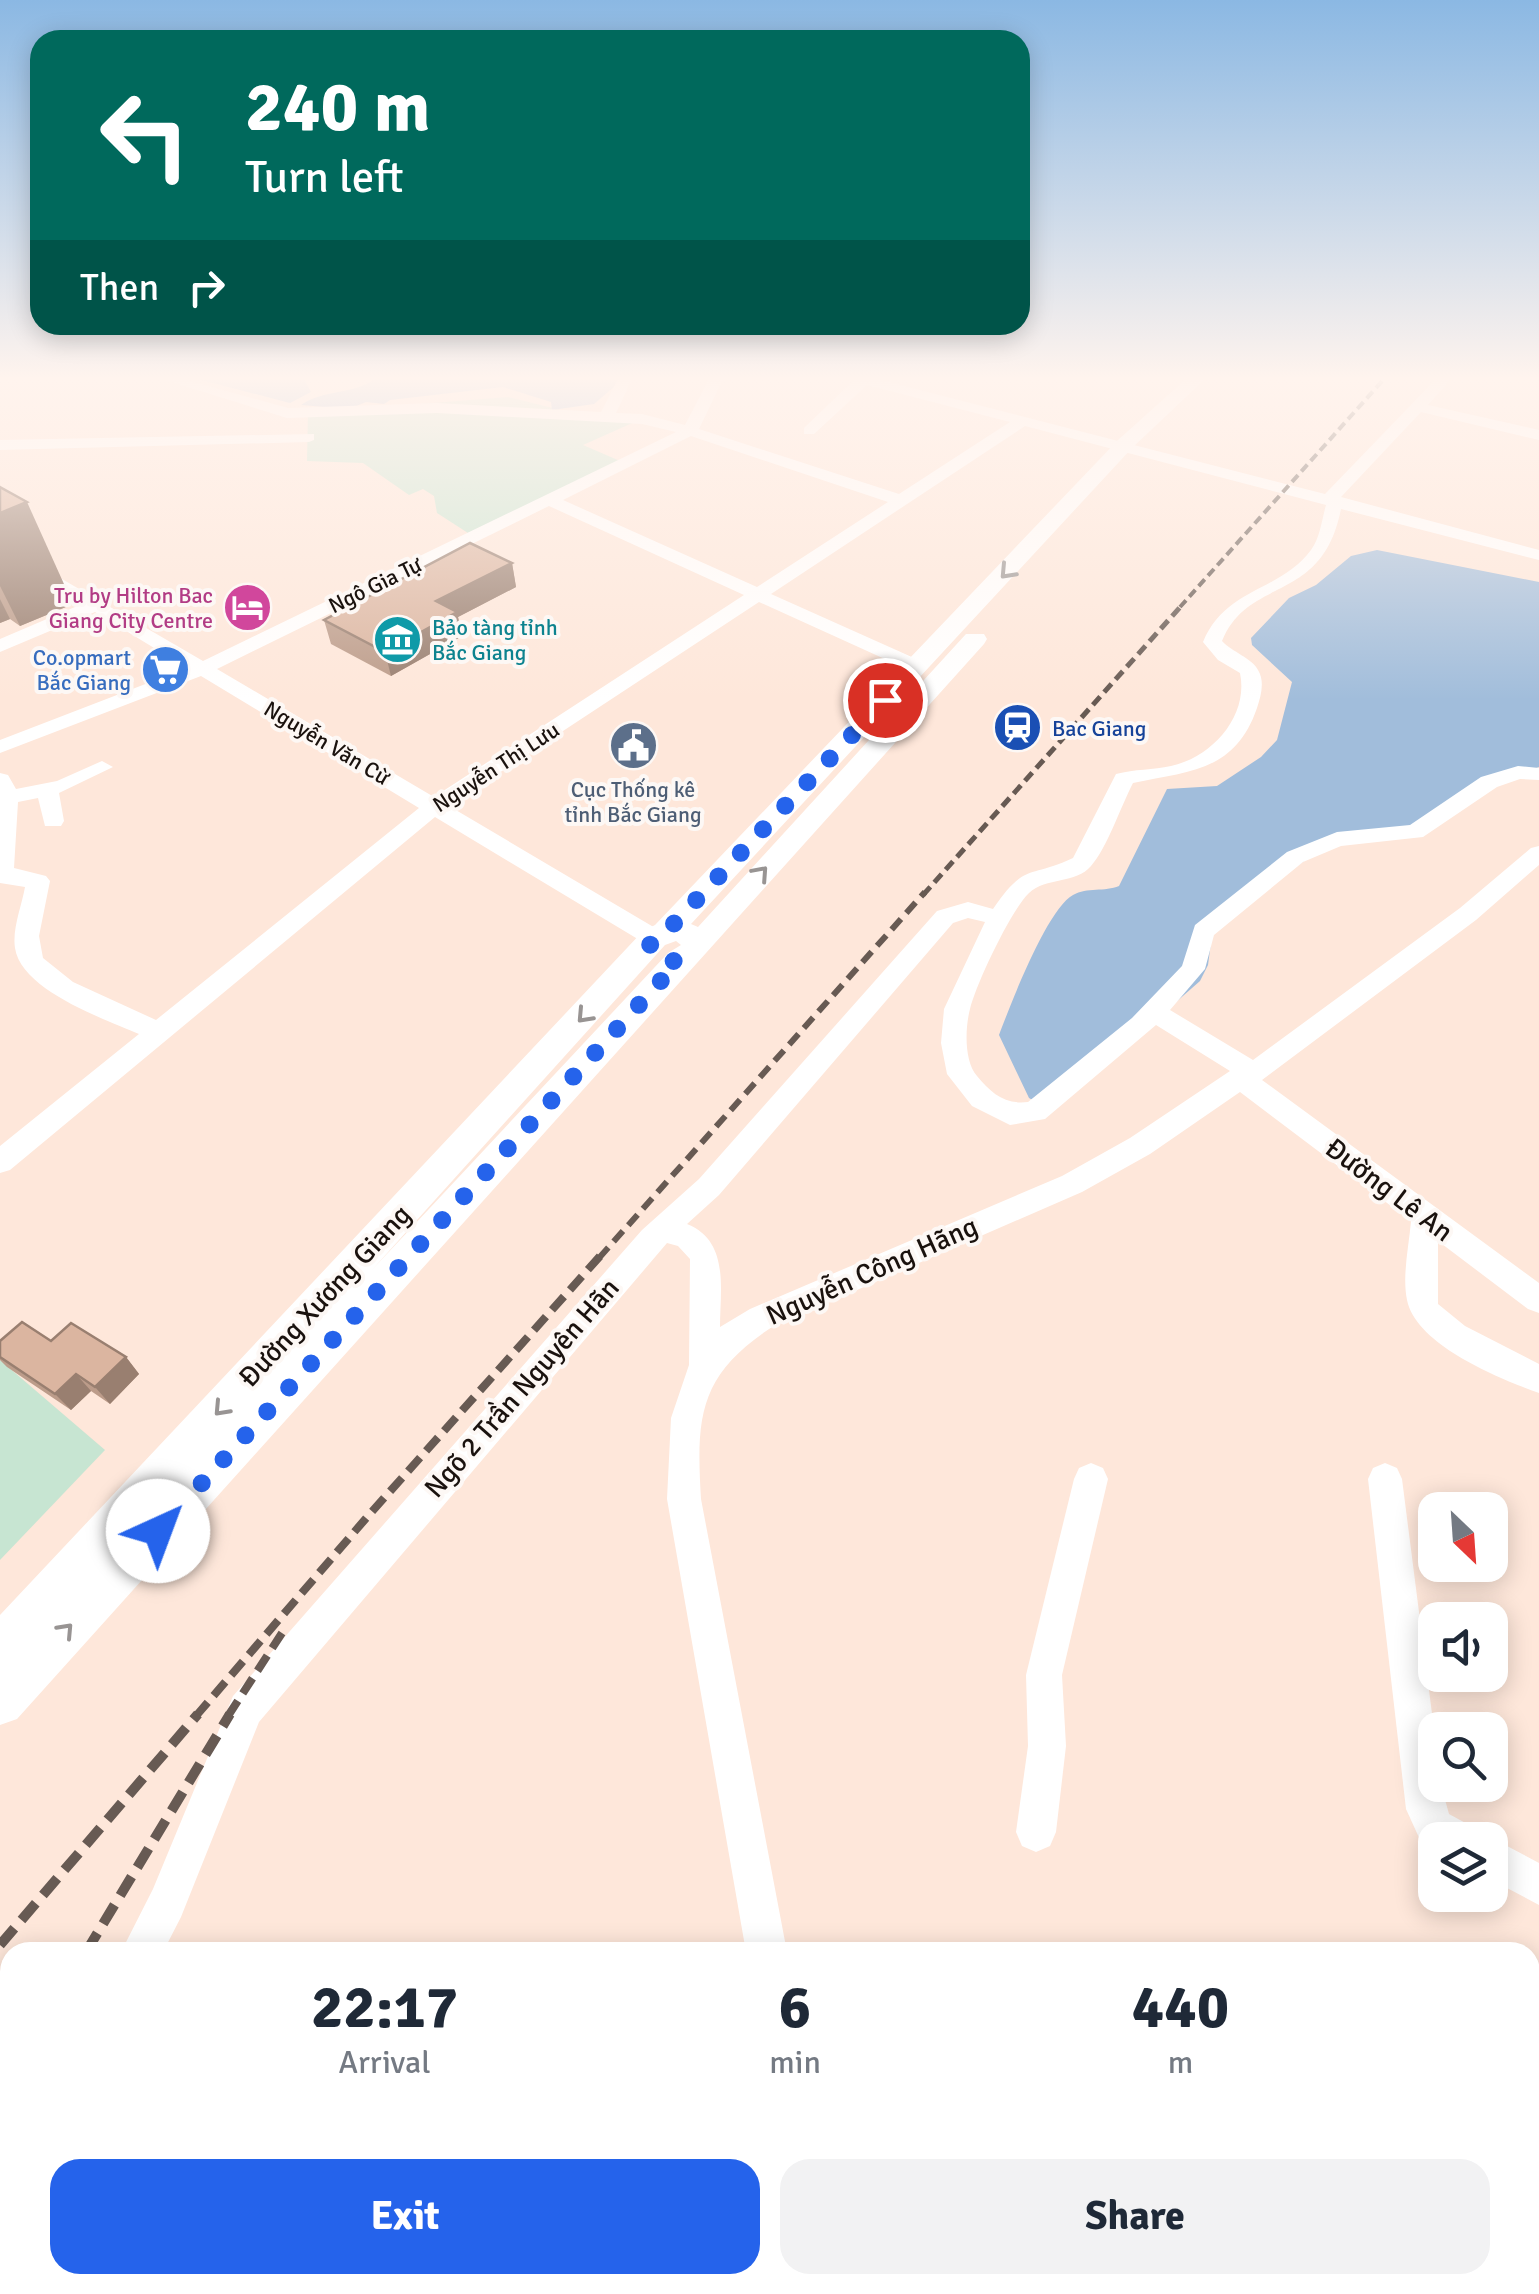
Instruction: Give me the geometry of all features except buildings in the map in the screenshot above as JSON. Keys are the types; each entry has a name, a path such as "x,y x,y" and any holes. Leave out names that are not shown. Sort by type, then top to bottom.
{"main road":[{"name":"Đường Xương Giang","path":"0,1648 926,672 1096,486"},
{"name":"Đường Xương Giang","path":"926,672 992,620 1101,486"},
{"name":"Đường Xương Giang","path":"0,1702 669,944"}],"street":[{"name":"Ngô Gia Tự","path":"0,747 202,668 578,486"},
{"path":"857,486 902,501"},
{"name":"Nguyễn Thị Lưu","path":"0,1162 435,806 924,486"},
{"path":"1287,486 1539,554"},
{"path":"1345,486 1332,500 1320,551 1294,578 1243,602 1216,626 1212,642 1225,656 1249,670 1254,688 1237,734 1200,762 1176,771 1136,774 1124,780 1082,863 1063,872 1034,876 1018,890 999,918 957,1008 954,1043 960,1074 980,1099 1010,1114 1035,1112 1141,1026 1193,969 1203,931 1294,857 1337,839 1415,832 1489,782 1518,772 1539,774"},
{"path":"550,500 926,672"},
{"name":"Nguyễn Văn Cừ","path":"0,548 669,944"},
{"path":"12,582 37,570"},
{"path":"0,646 96,605"},
{"path":"102,767 63,786 4,789 3,868 8,878 38,881 27,950 34,962 64,987 158,1032"},
{"path":"47,789 53,821"},
{"name":"Nguyễn Công Hãng","path":"764,1942 684,1499 681,1444 695,1387 721,1345 760,1318 1072,1184 1140,1146 1247,1076 1468,914 1539,853"},
{"name":"Ngõ 2 Trần Nguyên Hãn","path":"146,1942 167,1903 246,1709 662,1230 709,1187 946,917 968,910 999,918"},
{"name":"Đường Lê An","path":"1152,1011 1247,1076 1539,1300"},
{"path":"1426,1216 1422,1300 1428,1317 1446,1331 1539,1379"},
{"path":"662,1230 683,1233 697,1242 705,1258 706,1370"},
{"path":"1036,1832 1047,1746 1044,1675 1091,1479"},
{"path":"1385,1479 1425,1809 1433,1822"},
{"path":"1508,1867 1539,1884"}],"green space":[{"path":"396,486 567,486 468,533 437,513 434,496 423,489 409,495"},
{"path":"0,1360 105,1450 0,1560"}],"water":[{"path":"1377,550 1539,582 1539,767 1505,780 1436,826 1335,839 1232,912 1212,935 1208,965 1200,981 1062,1102 1036,1102 1029,1098 999,1035 1030,959 1052,919 1073,895 1119,886 1167,789 1217,786 1261,757 1277,740 1292,682 1252,645 1251,638 1289,598 1316,585 1351,556"}],"railway":[{"path":"1180,607 1288,486"},
{"path":"923,895 1182,605"},
{"path":"599,1258 925,892"},
{"path":"196,1716 601,1255"},
{"path":"228,1716 282,1633"},
{"path":"3,1942 198,1714"},
{"path":"92,1942 230,1714"}],"place":[{"name":"Tru by Hilton Bac Giang City Centre","path":"248,608"},
{"name":"Bảo tàng tỉnh Bắc Giang","path":"397,640"},
{"name":"Co.opmart Bắc Giang","path":"166,670"},
{"name":"Bac Giang","path":"1017,728"},
{"name":"Cục Thống kê tỉnh Bắc Giang","path":"633,745"}],"route":[{"path":"158,1531 679,961 664,961 653,954 650,944 654,938 666,932 885,700"}]}
